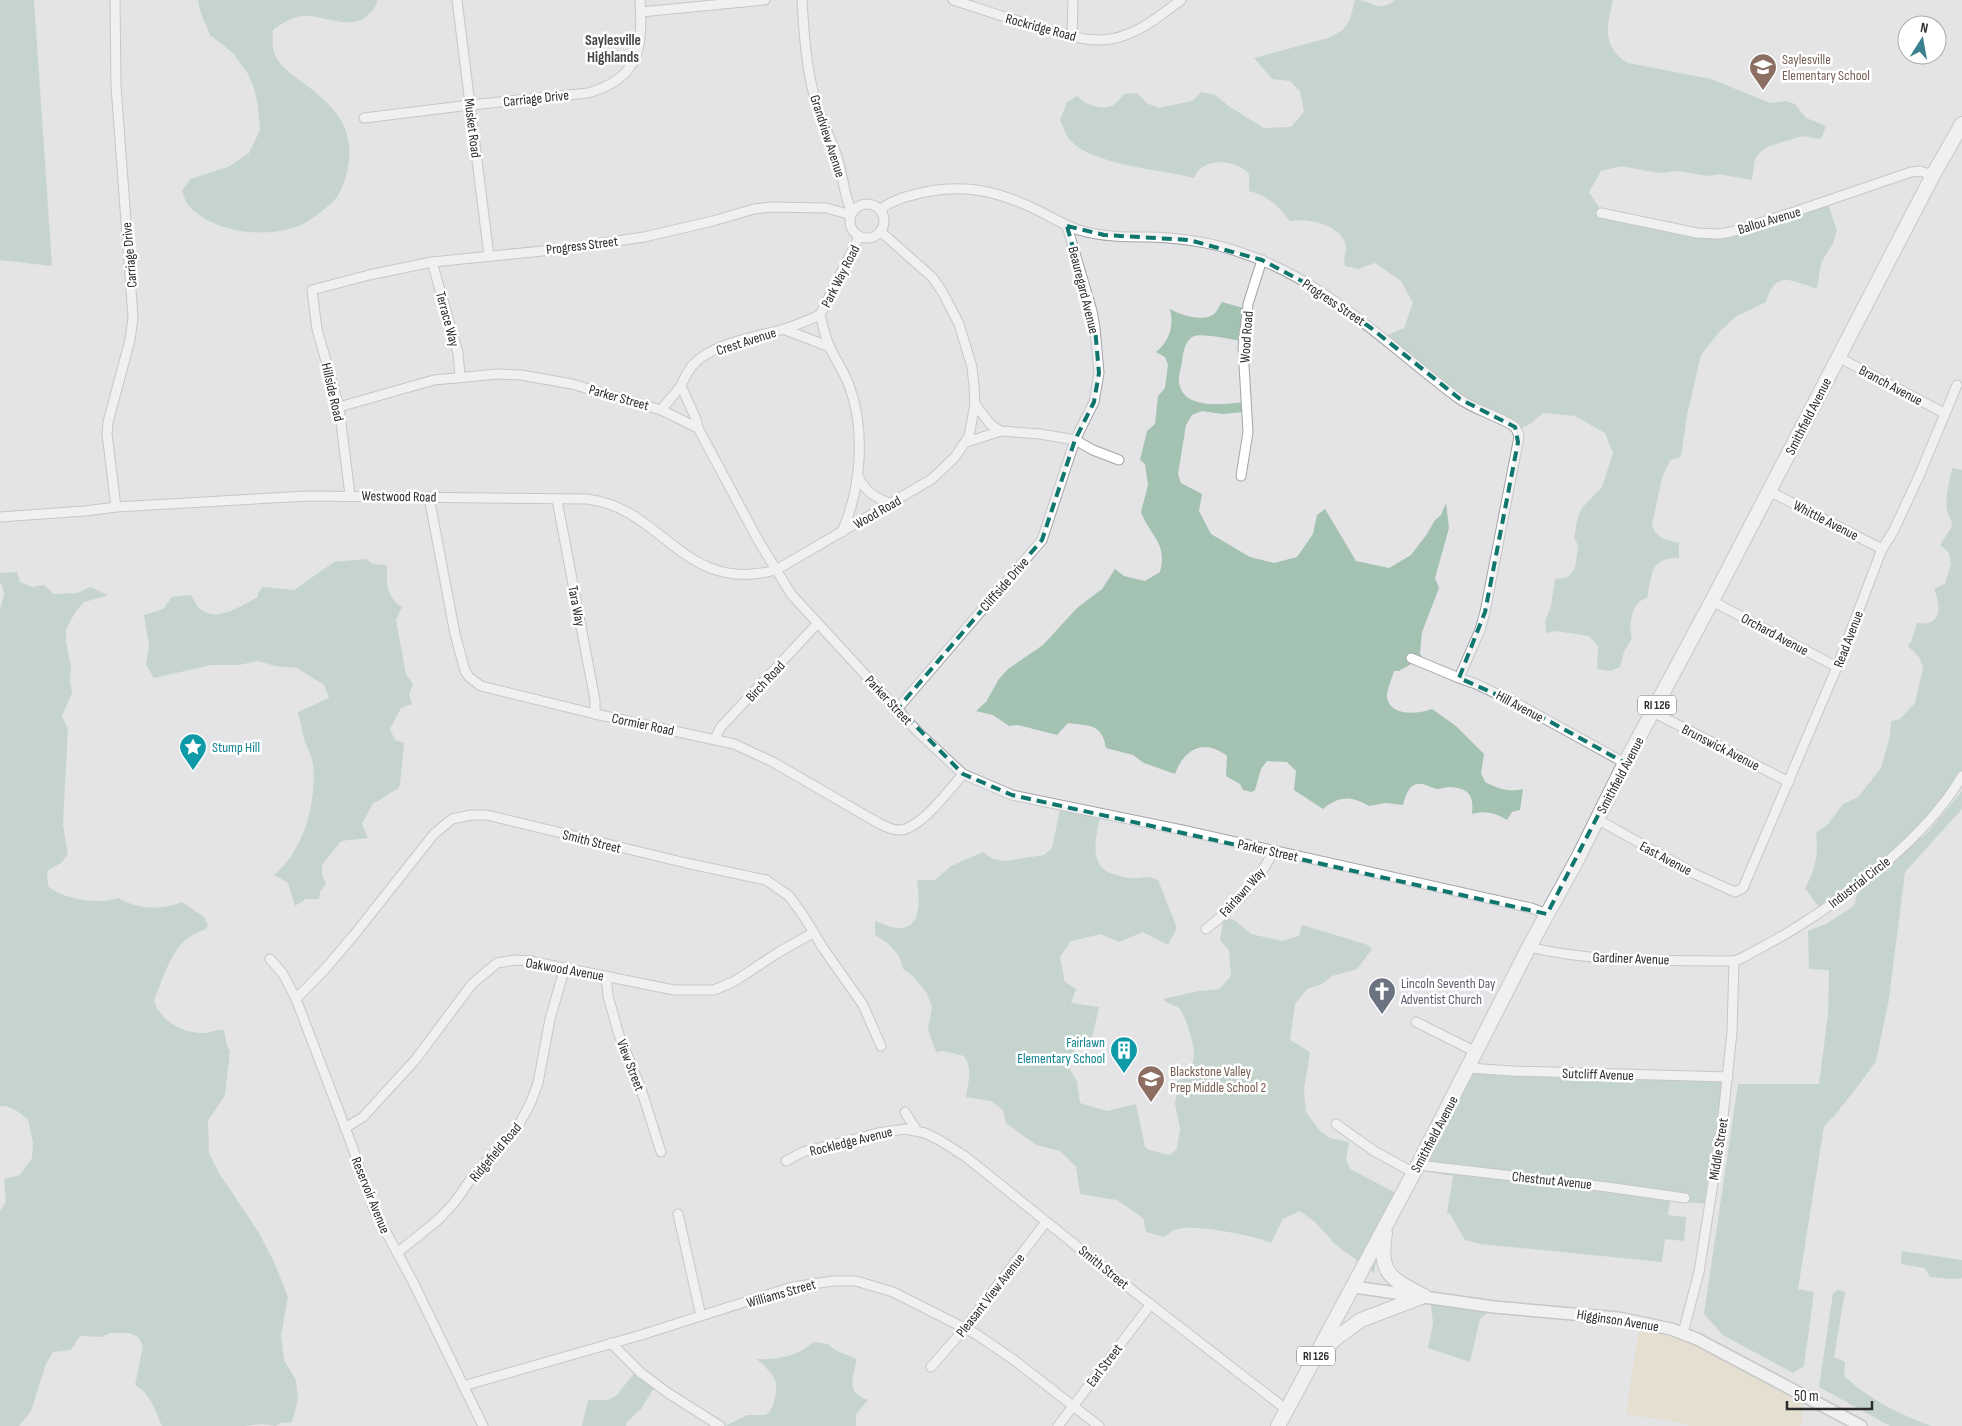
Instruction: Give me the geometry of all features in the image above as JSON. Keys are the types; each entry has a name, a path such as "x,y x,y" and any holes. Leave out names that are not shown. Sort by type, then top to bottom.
{"main road":[{"name":"Smithfield Avenue","path":"1278,1426 1416,1169 1528,948 1578,858 1625,763 1712,601 1933,175 1962,124"},
{"path":"1387,1223 1383,1260 1388,1272 1404,1286 1424,1296"},
{"path":"1314,1360 1336,1338 1361,1320 1424,1296"}],"street":[{"name":"Carriage Drive","path":"115,0 116,96 133,317 130,340 108,422 116,507"},
{"name":"Musket Road","path":"457,0 489,256"},
{"name":"Carriage Drive","path":"364,118 588,93 614,83 625,74 636,56 641,33 640,0"},
{"path":"641,12 765,0"},
{"name":"Grandview Avenue","path":"802,0 808,65 814,99 834,147 845,198 852,213"},
{"name":"Rockridge Road","path":"952,0 1020,23 1072,37 1098,40 1122,36 1143,28 1181,0"},
{"path":"1072,37 1073,0"},
{"name":"Ballou Avenue","path":"1601,213 1698,233 1719,234 1797,211 1911,172 1920,171 1933,175"},
{"name":"Progress Street","path":"880,210 888,203 920,193 944,188 975,188 1011,198 1067,226 1104,235 1189,240 1214,244 1262,260 1290,273 1313,287 1371,328 1460,399 1516,427 1518,442 1485,612 1480,630 1459,678"},
{"path":"871,205 880,210 883,220 880,231 873,237 859,237 850,226 852,213 859,206 871,205"},
{"name":"Progress Street","path":"312,290 369,275 432,262 562,249 644,237 763,208 827,208 852,213"},
{"name":"Beauregard Avenue","path":"1067,226 1092,311 1099,373 1094,402 1075,440"},
{"name":"Wood Road","path":"776,570 932,479 943,471 967,442 975,404 972,367 951,307 932,278 880,231"},
{"name":"Park Way Road","path":"820,314 859,237"},
{"name":"Wood Road","path":"1241,476 1248,432 1244,340 1248,304 1262,260"},
{"name":"Terrace Way","path":"432,262 458,353 460,376"},
{"name":"Hillside Road","path":"312,290 317,330 339,407 350,495"},
{"path":"820,314 830,347 850,387 858,429 858,476 851,508 842,532"},
{"name":"Crest Avenue","path":"681,386 686,373 693,364 704,356 716,350 755,336 783,329 820,314"},
{"name":"Crest Avenue","path":"783,329 830,347"},
{"name":"Branch Avenue","path":"1838,357 1944,413"},
{"name":"Parker Street","path":"339,407 434,380 460,376 498,374 543,378 572,384 661,410 698,428 753,531 791,594 934,748 963,774 1012,795 1182,830 1273,852 1522,906 1547,914"},
{"name":"Read Avenue","path":"1737,892 1743,888 1748,879 1837,667 1882,550 1893,532 1919,476 1956,385"},
{"path":"661,410 681,386 696,419 698,428"},
{"path":"975,404 991,425 1001,431"},
{"path":"967,442 1001,431 1040,434 1075,440 1093,450 1119,460"},
{"name":"Cliffside Drive","path":"898,708 1042,540 1075,440"},
{"path":"858,476 869,493 875,498 891,504"},
{"name":"Whittle Avenue","path":"1769,491 1882,550"},
{"name":"Westwood Road","path":"0,517 85,512 116,507 307,496 587,499 614,505 638,519 690,558 714,570 751,575 776,570"},
{"name":"Cormier Road","path":"429,497 455,634 465,671 469,677 481,686 595,714 734,744 773,762 880,824 900,830 922,820 963,774"},
{"name":"Tara Way","path":"557,500 595,700 595,714"},
{"name":"Orchard Avenue","path":"1712,601 1837,667"},
{"name":"Birch Road","path":"714,739 720,728 817,624"},
{"name":"Hill Avenue","path":"1411,658 1476,684 1518,704 1625,763"},
{"name":"Brunswick Avenue","path":"1653,712 1789,782"},
{"name":"Industrial Circle","path":"1734,961 1788,933 1888,861 1909,842 1947,800 1962,776"},
{"name":"Smith Street","path":"296,999 354,935 434,834 452,819 471,815 487,815 686,863 766,880 789,896 803,915 813,933 863,1004 881,1046"},
{"name":"East Avenue","path":"1597,819 1695,874 1737,892"},
{"name":"Fairlawn Way","path":"1206,928 1222,915 1260,874 1273,852"},
{"name":"Oakwood Avenue","path":"345,1128 363,1117 403,1074 435,1036 472,984 492,966 503,961 530,961 674,990 714,990 735,981 813,933"},
{"name":"Gardiner Avenue","path":"1528,948 1556,954 1602,958 1734,961"},
{"name":"Reservoir Avenue","path":"270,959 283,974 296,999 374,1210 412,1280 483,1426"},
{"name":"Middle Street","path":"1683,1333 1698,1272 1722,1126 1732,1032 1734,961"},
{"name":"Ridgefield Road","path":"397,1253 438,1220 490,1157 516,1130 538,1083 550,1019 565,968"},
{"name":"View Street","path":"606,976 608,996 619,1035 641,1089 662,1152"},
{"path":"1416,1022 1476,1052"},
{"name":"Sutcliff Avenue","path":"1468,1068 1512,1072 1728,1077"},
{"path":"905,1112 917,1131"},
{"path":"1336,1124 1374,1151 1416,1169"},
{"name":"Rockledge Avenue","path":"786,1161 803,1152 878,1133 904,1129 917,1131"},
{"name":"Smith Street","path":"917,1131 941,1140 966,1157 1046,1222 1287,1410"},
{"name":"Chestnut Avenue","path":"1416,1169 1607,1187 1685,1198"},
{"path":"678,1214 701,1316"},
{"name":"Pleasant View Avenue","path":"931,1367 965,1328 1046,1222"},
{"name":"Williams Street","path":"463,1386 701,1316 792,1287 833,1280 856,1281 893,1292 965,1328 1014,1360 1099,1426"},
{"name":"Higginson Avenue","path":"1354,1287 1494,1307 1618,1318 1671,1329 1683,1333 1861,1426"},
{"name":"Earl Street","path":"1058,1426 1151,1304"},
{"path":"611,1343 640,1373 720,1426"}],"highlighted area":[{"path":"1067,226 1104,235 1189,240 1262,260 1313,287 1371,328 1460,399 1515,427 1518,442 1485,612 1459,678 1518,704 1625,763 1547,914 1012,795 963,774 898,708 1042,540 1075,440 1094,402 1099,373 1095,328"}],"green space":[{"path":"0,0 34,0 52,266 0,260"},
{"path":"198,0 377,0 376,6 363,19 340,22 302,16 289,20 273,30 273,49 278,60 284,68 315,92 336,112 347,135 349,163 345,180 338,195 330,204 301,225 273,232 242,231 226,228 199,215 186,202 182,191 190,179 228,167 249,153 260,130 258,106 254,88 248,74 233,53 210,35 200,11"},
{"path":"1355,0 1384,6 1395,0 1613,0 1608,35 1613,50 1628,63 1711,79 1770,103 1786,101 1795,104 1806,118 1826,126 1821,139 1802,136 1767,147 1755,159 1752,180 1718,174 1709,176 1677,171 1662,173 1621,166 1601,171 1589,192 1604,215 1726,236 1828,204 1837,231 1833,243 1821,263 1817,289 1792,281 1780,281 1774,285 1766,302 1737,316 1720,331 1701,355 1687,415 1681,457 1670,460 1662,478 1652,524 1659,536 1679,543 1679,558 1669,559 1657,564 1652,574 1647,598 1638,604 1632,614 1632,638 1624,652 1620,667 1611,671 1597,669 1598,646 1589,636 1555,631 1546,633 1545,621 1551,606 1555,579 1568,577 1575,568 1578,545 1574,538 1578,516 1582,508 1602,487 1613,453 1605,433 1575,416 1543,413 1530,424 1515,431 1463,407 1380,338 1404,328 1413,303 1401,281 1375,263 1358,269 1345,266 1346,247 1344,239 1339,233 1332,228 1315,222 1290,221 1268,199 1249,191 1249,174 1239,167 1233,164 1213,163 1201,168 1194,178 1129,166 1096,156 1082,149 1071,141 1060,120 1067,102 1077,96 1090,105 1106,107 1115,104 1124,94 1137,93 1147,103 1158,108 1192,101 1201,92 1215,95 1230,107 1264,128 1291,127 1304,112 1300,91 1290,81 1272,79 1254,58 1328,38 1343,30 1350,19"},
{"path":"1222,302 1247,309 1242,341 1208,336 1192,337 1184,349 1179,381 1182,391 1187,397 1195,401 1205,404 1245,402 1245,412 1222,414 1202,411 1192,415 1186,425 1178,474 1181,483 1202,494 1199,511 1211,534 1250,557 1274,563 1297,557 1313,534 1317,515 1325,509 1356,561 1389,568 1411,555 1435,520 1441,515 1446,503 1449,528 1435,578 1439,588 1422,632 1420,653 1422,658 1399,671 1394,671 1388,688 1387,698 1390,704 1399,711 1413,713 1432,709 1456,726 1484,754 1481,773 1485,782 1508,790 1523,789 1520,810 1512,812 1507,820 1490,813 1472,814 1471,797 1466,791 1449,787 1437,789 1422,784 1411,787 1403,805 1386,803 1369,806 1356,800 1345,798 1339,799 1323,809 1294,790 1296,771 1287,762 1267,761 1261,769 1255,790 1252,792 1243,790 1240,784 1226,776 1227,756 1210,748 1203,747 1189,753 1179,765 1175,774 1144,763 1133,755 1106,748 1101,734 1093,727 1068,723 1057,735 1018,725 1009,726 993,715 976,711 986,702 999,679 1008,669 1043,645 1077,608 1102,589 1115,569 1124,576 1145,581 1160,572 1162,554 1160,547 1141,512 1148,485 1145,464 1140,460 1147,431 1155,424 1158,396 1165,388 1168,365 1165,357 1156,352 1165,343 1170,332 1170,309 1186,316 1199,318 1211,316"},
{"path":"1952,468 1962,470 1962,777 1892,861 1928,832 1962,791 1962,809 1905,872 1889,999 1876,1061 1835,1115 1824,1126 1798,1289 1814,1292 1804,1366 1793,1373 1723,1335 1704,1314 1738,1084 1819,1084 1828,1014 1829,970 1809,969 1808,931 1826,924 1854,906 1859,887 1822,912 1805,888 1815,862 1817,848 1816,833 1828,824 1843,804 1858,797 1881,768 1890,736 1891,721 1900,719 1915,703 1923,668 1919,657 1908,646 1917,623 1929,623 1937,616 1939,607 1934,589 1945,584 1951,564 1949,553 1940,545 1951,528 1952,522 1946,503"},
{"path":"366,559 373,564 387,565 388,588 392,598 402,607 396,620 406,674 413,684 409,694 412,704 401,708 390,729 395,740 404,743 400,785 397,790 373,803 362,824 368,838 341,841 322,865 322,875 326,883 320,892 319,899 306,899 295,906 288,883 274,875 293,853 301,839 313,794 313,765 304,739 298,712 329,698 324,685 297,668 275,666 258,661 239,665 211,665 154,678 146,665 149,646 144,615 163,609 172,597 191,595 198,607 206,612 221,614 229,612 258,597 258,593 263,587 294,590 334,562"},
{"path":"17,572 20,582 32,587 44,585 54,594 77,593 90,587 107,596 84,602 76,611 66,629 72,693 62,716 68,729 63,825 68,854 61,863 47,871 48,886 54,891 81,900 102,901 118,898 133,905 149,908 166,907 182,902 204,917 208,925 206,929 188,938 178,948 166,970 154,1000 161,1014 180,1028 196,1033 224,1030 227,1046 230,1051 225,1095 208,1121 209,1153 219,1173 259,1233 274,1262 288,1297 281,1335 284,1360 296,1380 298,1400 292,1422 280,1423 276,1426 263,1424 245,1426 162,1426 149,1398 135,1385 143,1346 138,1337 129,1333 110,1333 102,1337 80,1336 71,1350 53,1352 46,1364 31,1411 19,1426 0,1426 0,1211 6,1202 4,1179 20,1175 32,1158 33,1144 28,1119 12,1108 0,1106 0,609 4,595 0,583 0,573"},
{"path":"1060,809 1100,817 1096,852 1101,866 1107,871 1122,877 1147,877 1158,880 1177,928 1168,945 1143,932 1119,942 1101,934 1071,941 1060,957 1065,982 1076,989 1071,1003 1099,1007 1091,1043 1075,1049 1070,1070 1077,1081 1080,1103 1107,1111 1136,1104 1145,1147 1149,1150 1170,1155 1177,1149 1180,1129 1175,1104 1177,1091 1173,1084 1191,1072 1194,1054 1187,1023 1180,1009 1163,999 1199,991 1219,989 1231,976 1229,950 1220,940 1224,916 1236,921 1251,934 1282,941 1299,936 1302,925 1368,945 1372,949 1357,969 1332,976 1322,984 1307,989 1295,1004 1290,1040 1310,1052 1304,1090 1306,1112 1320,1131 1330,1138 1349,1142 1346,1160 1350,1169 1400,1195 1377,1256 1374,1273 1336,1245 1315,1222 1300,1211 1283,1219 1271,1243 1211,1229 1178,1229 1164,1237 1146,1232 1143,1218 1117,1200 1080,1194 1076,1167 1060,1151 1036,1145 1006,1123 1003,1110 991,1101 966,1097 969,1076 967,1061 964,1056 943,1051 936,1052 928,1030 932,1006 926,992 913,976 903,969 902,963 894,949 875,935 875,921 896,928 909,926 917,916 919,901 917,880 935,880 951,866 983,852 993,859 1005,861 1044,855 1052,848"},
{"path":"1468,1068 1728,1077 1709,1204 1670,1201 1668,1215 1686,1217 1684,1241 1665,1239 1662,1262 1480,1244 1465,1240 1450,1214 1447,1213 1453,1176 1415,1170"},
{"path":"1902,1251 1962,1260 1962,1278 1930,1277 1925,1268 1901,1264"},
{"path":"1838,1290 1845,1292 1834,1357 1845,1362 1844,1376 1885,1406 1932,1426 1890,1426 1819,1387 1833,1293"},
{"path":"1430,1297 1494,1307 1480,1319 1470,1362 1428,1348 1433,1323"},
{"path":"813,1342 828,1344 835,1350 857,1359 852,1384 853,1389 861,1397 868,1400 856,1414 856,1426 725,1426 747,1415 766,1415 772,1408 776,1391 775,1380 757,1359 772,1359 794,1354"},
{"path":"636,1371 657,1383 641,1409 626,1423 626,1426 582,1426 588,1400 608,1400 616,1396"}],"sand":[{"path":"1640,1322 1671,1329 1802,1395 1803,1420 1800,1426 1689,1426 1682,1423 1626,1414"}],"place":[{"name":"Saylesville Elementary School","path":"1763,91"},
{"name":"Stump Hill","path":"193,771"},
{"name":"Lincoln Seventh Day Adventist Church","path":"1382,1015"},
{"name":"Fairlawn Elementary School","path":"1124,1074"},
{"name":"Blackstone Valley Prep Middle School 2","path":"1151,1103"}],"district":[{"name":"Saylesville Highlands","path":"613,48"}]}
